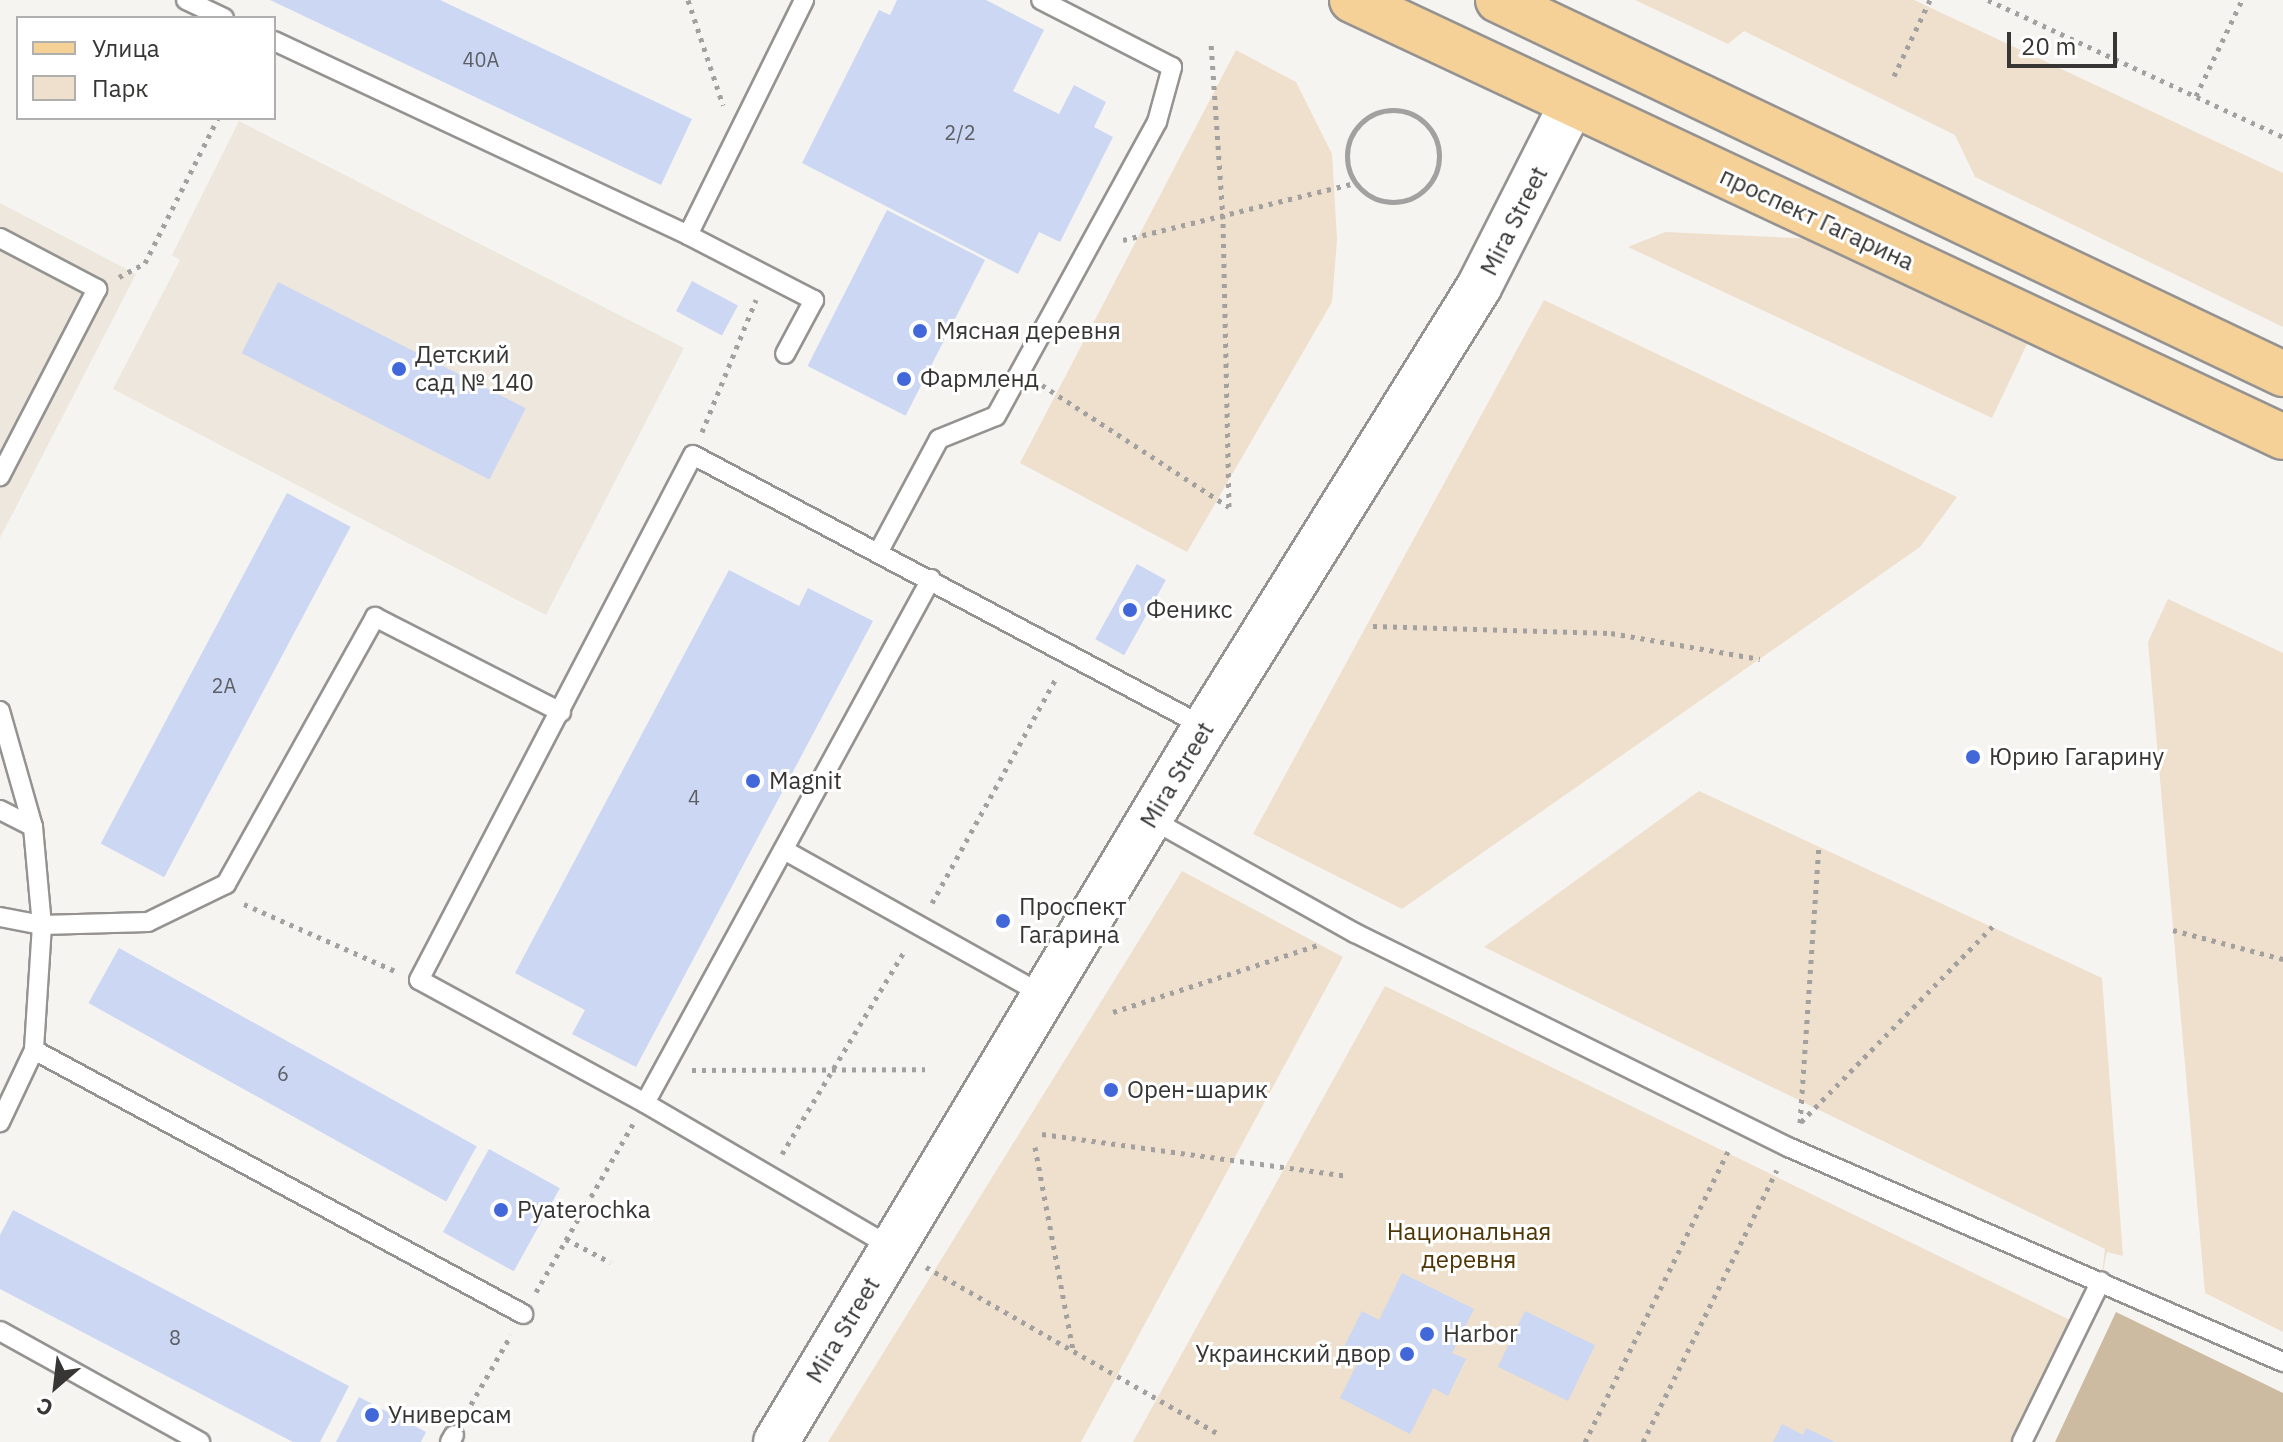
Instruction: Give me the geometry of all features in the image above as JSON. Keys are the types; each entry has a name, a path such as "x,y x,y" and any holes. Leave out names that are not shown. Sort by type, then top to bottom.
{"main road":[{"name":"проспект Гагарина","path":"1352,0 2283,437"},
{"path":"1498,0 2283,374"},
{"path":"1572,104 1599,48"},
{"name":"Mira Street","path":"776,1442 1205,727 1479,287 1572,104"}],"lane":[{"path":"186,0 220,16"},
{"path":"688,235 804,0"},
{"path":"879,551 939,439 996,416 1157,122 1172,67 1041,0"},
{"path":"276,42 688,235 814,300 785,354"},
{"path":"0,238 97,289 0,476"},
{"path":"893,1248 645,1103 419,980 693,455 879,551 1205,727"},
{"path":"645,1103 931,579"},
{"path":"0,917 42,925 148,922 226,884 375,617 561,712"},
{"path":"0,711 33,827 42,925 34,1050 0,1122"},
{"path":"0,810 33,827"},
{"path":"1151,819 1355,933 1742,1121 1788,1147 2283,1362"},
{"path":"784,850 1045,996"},
{"path":"34,1050 523,1314"},
{"path":"2022,1442 2101,1281"},
{"path":"0,1331 200,1442"}],"path":[{"path":"688,0 734,141"},
{"path":"1894,76 1930,0"},
{"path":"1988,0 2283,137"},
{"path":"2196,96 2242,0"},
{"path":"1021,371 1229,507 1223,219 1211,41"},
{"path":"1091,247 1223,219 1355,183 1381,201 1414,198 1438,167 1438,145 1428,125 1409,113 1388,109 1367,117 1350,135 1346,160 1355,183"},
{"path":"97,289 145,263 217,120"},
{"path":"693,455 766,275"},
{"path":"1373,626 1611,633 1760,659"},
{"path":"1819,846 1799,1124 1993,926"},
{"path":"214,891 390,969"},
{"path":"2173,930 2283,959"},
{"path":"1113,1012 1355,933"},
{"path":"663,1071 925,1069"},
{"path":"452,1438 645,1103"},
{"path":"1585,1442 1742,1121"},
{"path":"1042,1134 1348,1176"},
{"path":"1035,1147 1073,1351"},
{"path":"1643,1442 1788,1147"},
{"path":"566,1239 610,1262"},
{"path":"893,1248 1221,1435"}],"shaded area":[{"name":"Детский сад № 140","path":"239,121 684,348 546,615 113,389 180,260 172,255"},
{"path":"0,203 136,274 0,538"},
{"path":"2116,1312 2283,1393 2283,1442 2055,1442"}],"green space":[{"path":"1635,0 1914,0 2283,173 2283,327 1975,177 1955,135 1744,31 1728,44"},
{"path":"1236,50 1296,82 1332,154 1337,240 1332,302 1187,552 1020,463"},
{"path":"1665,232 1819,239 2027,344 1992,418 1628,247"},
{"path":"1544,300 1957,497 1920,547 1402,909 1253,834"},
{"path":"2168,599 2283,653 2283,1332 2205,1293 2148,642"},
{"path":"1699,791 2102,978 2123,1256 2107,1252 2101,1281 2105,1249 1484,947"},
{"path":"1182,871 1343,957 1081,1442 828,1442"},
{"name":"Национальная деревня","path":"1385,986 2072,1321 2011,1442 1133,1442"}],"building":[{"path":"270,0 440,0 692,119 661,185"},
{"path":"897,0 986,0 1044,30 1013,91 1059,114 1074,85 1106,102 1094,127 1113,137 1060,242 1039,232 1018,274 802,163 879,10 890,15"},
{"path":"887,210 985,260 906,416 808,366"},
{"path":"692,281 738,305 722,335 676,311"},
{"path":"278,282 526,408 489,479 242,353"},
{"path":"287,493 351,527 164,877 101,844"},
{"name":"Феникс","path":"1137,564 1166,580 1124,655 1095,639"},
{"path":"729,570 799,606 808,588 873,621 636,1067 572,1034 585,1010 515,973"},
{"path":"119,948 477,1146 446,1201 88,1003"},
{"name":"Pyaterochka","path":"489,1149 560,1188 514,1271 443,1232"},
{"path":"13,1210 349,1386 320,1442 293,1442 0,1289 0,1235"},
{"name":"Украинский двор","path":"1402,1273 1474,1309 1452,1353 1466,1359 1448,1396 1433,1388 1410,1434 1340,1398 1361,1356 1344,1347 1362,1311 1379,1320"},
{"path":"1525,1311 1595,1345 1568,1401 1498,1367"},
{"name":"Универсам","path":"359,1397 426,1432 421,1442 336,1442"},
{"path":"1782,1424 1803,1435 1806,1428 1835,1442 1773,1442"}],"place":[{"name":"Мясная деревня","path":"920,331"},
{"name":"Детский сад № 140","path":"399,369"},
{"name":"Фармленд","path":"904,379"},
{"name":"Феникс","path":"1130,610"},
{"name":"Юрию Гагарину","path":"1973,757"},
{"name":"Magnit","path":"753,781"},
{"name":"Проспект Гагарина","path":"1003,921"},
{"name":"Орен-шарик","path":"1111,1090"},
{"name":"Pyaterochka","path":"501,1210"},
{"name":"Harbor","path":"1427,1334"},
{"name":"Украинский двор","path":"1407,1354"},
{"name":"Универсам","path":"372,1415"}]}
